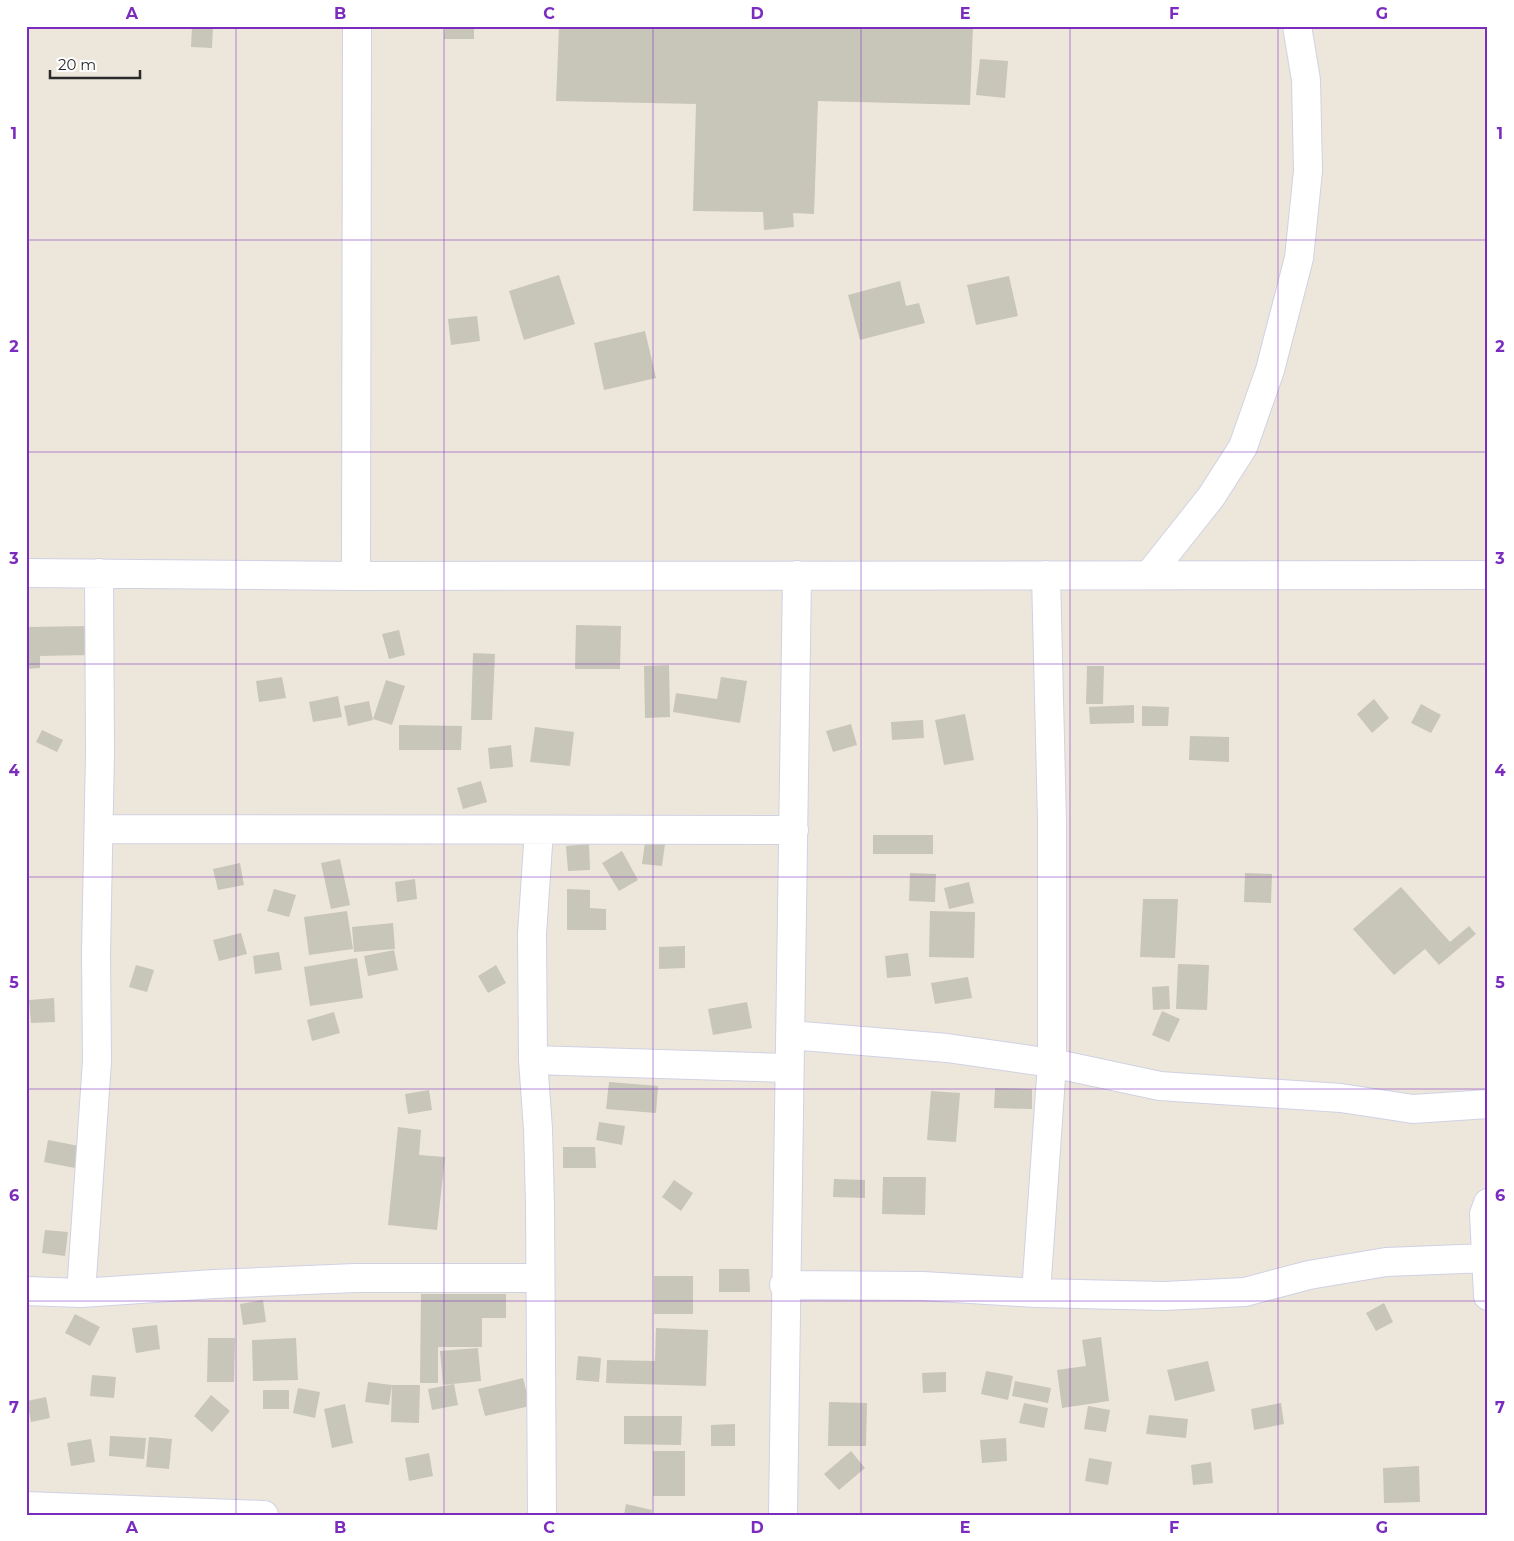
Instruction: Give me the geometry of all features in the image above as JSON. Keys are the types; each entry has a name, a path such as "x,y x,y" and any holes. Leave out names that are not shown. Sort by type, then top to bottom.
{"street":[{"path":"356,576 357,26"},
{"path":"1149,575 1211,496 1244,447 1270,370 1300,258 1308,170 1306,80 1297,26"},
{"path":"26,572 356,576 1488,575"},
{"path":"81,1292 97,1062 96,953 100,743 99,573"},
{"path":"1036,1293 1052,1064 1052,821 1046,575"},
{"path":"783,1515 784,1285 794,830 797,576"},
{"path":"99,829 794,830"},
{"path":"539,830 532,934 533,1060 538,1129 540,1204 542,1515"},
{"path":"790,1035 946,1048 1052,1064 1160,1086 1341,1098 1413,1109 1488,1104"},
{"path":"533,1060 788,1068"},
{"path":"1488,1203 1484,1214 1488,1296"},
{"path":"784,1285 923,1286 1036,1293 1164,1296 1245,1292 1309,1275 1386,1262 1487,1258"},
{"path":"26,1291 81,1292 355,1278 540,1278"},
{"path":"26,1506 264,1515"}],"building":[{"path":"192,26 213,26 212,48 191,47"},
{"path":"445,26 474,26 474,39 444,39"},
{"path":"559,26 973,26 970,105 818,101 814,214 793,213 794,227 764,230 763,212 693,211 696,104 556,101"},
{"path":"980,59 1008,61 1005,98 976,95"},
{"path":"559,275 575,324 524,340 509,291"},
{"path":"1009,276 1018,316 976,325 967,285"},
{"path":"900,281 906,306 919,303 925,323 860,340 848,295"},
{"path":"477,316 480,341 451,345 448,319"},
{"path":"645,331 656,378 604,390 594,343"},
{"path":"576,625 621,626 620,669 575,669"},
{"path":"91,626 91,655 40,656 40,668 26,669 26,627"},
{"path":"399,630 405,655 389,659 382,634"},
{"path":"473,653 495,654 492,720 471,720"},
{"path":"669,665 670,717 645,718 644,666"},
{"path":"1087,666 1104,666 1103,704 1086,704"},
{"path":"282,677 286,698 259,702 256,681"},
{"path":"721,677 747,681 740,723 673,712 676,693 717,699"},
{"path":"386,680 405,686 392,725 373,719"},
{"path":"338,696 342,717 313,722 309,702"},
{"path":"1374,699 1389,718 1372,733 1357,714"},
{"path":"369,701 373,720 348,726 344,706"},
{"path":"1421,704 1441,715 1431,733 1411,723"},
{"path":"1134,705 1134,723 1090,724 1089,707"},
{"path":"1142,706 1169,707 1168,726 1142,726"},
{"path":"965,714 974,760 944,765 935,720"},
{"path":"923,720 924,738 892,740 891,722"},
{"path":"851,724 857,745 833,752 826,731"},
{"path":"399,725 462,726 461,750 399,750"},
{"path":"535,727 574,732 570,766 530,762"},
{"path":"42,730 63,740 57,752 36,742"},
{"path":"1190,736 1229,737 1229,762 1189,760"},
{"path":"511,745 513,767 490,769 488,748"},
{"path":"481,781 487,802 463,809 457,788"},
{"path":"873,835 933,835 933,854 873,854"},
{"path":"645,842 665,844 662,866 642,864"},
{"path":"589,844 590,870 568,871 566,846"},
{"path":"622,851 638,880 619,891 602,863"},
{"path":"340,859 350,905 331,909 321,863"},
{"path":"240,863 244,885 218,890 213,869"},
{"path":"910,873 936,874 935,902 909,901"},
{"path":"1245,873 1272,874 1271,903 1244,902"},
{"path":"415,879 417,899 397,902 395,882"},
{"path":"969,882 974,903 949,909 944,888"},
{"path":"1401,887 1450,942 1469,926 1476,934 1439,965 1425,949 1394,975 1353,929"},
{"path":"274,889 296,895 289,917 267,911"},
{"path":"567,889 590,890 590,908 606,909 606,930 567,930"},
{"path":"1143,899 1178,899 1175,958 1140,957"},
{"path":"347,911 353,949 309,955 304,917"},
{"path":"930,911 975,912 974,958 929,957"},
{"path":"393,923 395,949 354,952 352,927"},
{"path":"241,933 247,954 219,961 213,940"},
{"path":"685,946 685,968 659,969 659,947"},
{"path":"394,950 398,970 368,976 364,956"},
{"path":"279,952 282,970 255,974 253,956"},
{"path":"908,953 911,976 887,978 885,956"},
{"path":"357,958 363,998 310,1006 304,967"},
{"path":"1178,964 1209,965 1207,1010 1176,1009"},
{"path":"136,965 154,970 147,992 129,987"},
{"path":"496,965 506,983 488,993 478,976"},
{"path":"968,977 972,998 935,1004 931,983"},
{"path":"1169,986 1170,1009 1153,1010 1152,987"},
{"path":"54,998 55,1022 31,1023 29,1000"},
{"path":"747,1002 752,1028 713,1035 708,1009"},
{"path":"1162,1011 1180,1019 1169,1042 1152,1035"},
{"path":"334,1012 340,1033 312,1041 307,1020"},
{"path":"609,1082 658,1086 656,1113 606,1109"},
{"path":"995,1088 1032,1089 1032,1109 994,1108"},
{"path":"429,1090 432,1110 408,1114 405,1094"},
{"path":"931,1091 960,1093 956,1142 927,1140"},
{"path":"599,1122 625,1126 622,1145 596,1140"},
{"path":"398,1127 421,1130 419,1155 445,1157 437,1230 388,1225"},
{"path":"48,1140 79,1146 75,1168 44,1162"},
{"path":"563,1147 595,1147 596,1168 563,1168"},
{"path":"883,1177 926,1177 925,1215 882,1214"},
{"path":"834,1179 865,1180 865,1198 833,1197"},
{"path":"674,1180 693,1193 681,1211 662,1197"},
{"path":"45,1230 68,1232 65,1256 42,1253"},
{"path":"719,1269 749,1269 750,1292 719,1292"},
{"path":"654,1276 693,1276 693,1314 654,1314"},
{"path":"421,1294 506,1294 506,1318 482,1318 482,1347 438,1347 438,1383 420,1383"},
{"path":"263,1300 266,1322 243,1325 240,1304"},
{"path":"1384,1303 1393,1322 1376,1331 1366,1313"},
{"path":"75,1314 100,1327 90,1346 65,1333"},
{"path":"157,1325 160,1349 136,1353 132,1328"},
{"path":"656,1328 708,1330 706,1386 606,1383 607,1360 655,1361"},
{"path":"1101,1337 1109,1401 1062,1408 1057,1370 1086,1366 1082,1340"},
{"path":"208,1338 235,1338 234,1382 207,1382"},
{"path":"296,1338 298,1380 253,1381 252,1340"},
{"path":"478,1348 481,1381 443,1385 440,1351"},
{"path":"578,1356 601,1358 599,1382 576,1380"},
{"path":"1208,1361 1215,1391 1175,1401 1167,1370"},
{"path":"986,1371 1013,1376 1008,1400 981,1394"},
{"path":"946,1372 946,1392 923,1393 922,1373"},
{"path":"92,1375 116,1377 114,1398 90,1396"},
{"path":"523,1378 530,1406 485,1416 478,1389"},
{"path":"1015,1381 1051,1388 1048,1403 1012,1396"},
{"path":"368,1382 392,1385 389,1405 365,1402"},
{"path":"454,1384 458,1405 432,1410 428,1389"},
{"path":"392,1385 420,1385 419,1423 391,1422"},
{"path":"298,1388 320,1392 315,1418 293,1413"},
{"path":"263,1390 289,1390 289,1409 263,1409"},
{"path":"211,1395 230,1411 212,1432 194,1416"},
{"path":"46,1397 50,1418 31,1422 27,1401"},
{"path":"829,1402 867,1403 866,1446 828,1446"},
{"path":"1024,1403 1048,1408 1044,1428 1019,1423"},
{"path":"1281,1403 1284,1424 1254,1430 1251,1409"},
{"path":"345,1404 353,1443 332,1448 324,1409"},
{"path":"1088,1406 1110,1410 1106,1432 1084,1429"},
{"path":"1149,1415 1188,1419 1186,1438 1146,1434"},
{"path":"624,1416 682,1416 681,1445 624,1444"},
{"path":"735,1424 735,1446 711,1446 711,1425"},
{"path":"110,1436 146,1438 144,1459 109,1456"},
{"path":"149,1437 172,1439 169,1469 146,1467"},
{"path":"1006,1438 1007,1461 982,1463 980,1440"},
{"path":"91,1439 95,1462 71,1466 67,1443"},
{"path":"653,1451 685,1451 685,1496 653,1496"},
{"path":"851,1451 865,1468 839,1490 824,1474"},
{"path":"429,1453 433,1476 409,1481 405,1458"},
{"path":"1089,1458 1112,1462 1108,1485 1085,1481"},
{"path":"1211,1462 1213,1483 1193,1485 1191,1465"},
{"path":"1419,1466 1420,1502 1384,1503 1383,1468"},
{"path":"626,1504 652,1510 651,1515 624,1515"}]}
